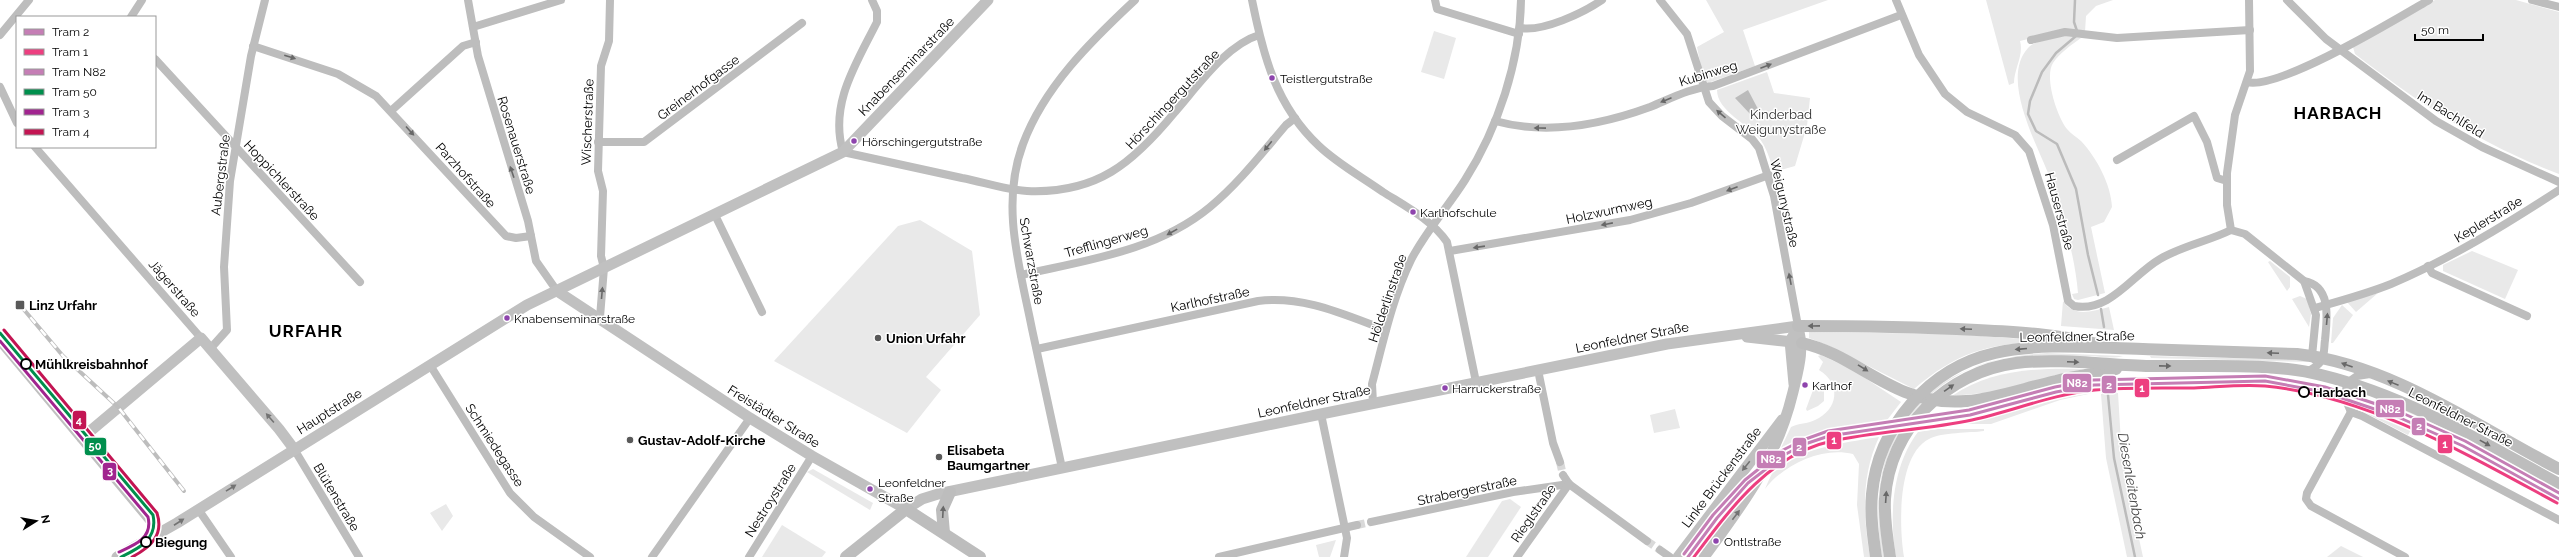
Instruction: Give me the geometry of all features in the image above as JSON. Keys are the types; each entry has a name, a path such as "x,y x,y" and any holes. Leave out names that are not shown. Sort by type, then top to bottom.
{"main road":[{"path":"1798,326 1890,326 2054,334 2116,348"},
{"path":"1796,342 1845,358 1894,387 1915,396 1937,401 1963,403 1990,399 2058,380 2129,365"},
{"name":"Leonfeldner Straße","path":"1876,557 1871,506 1877,467 1888,437 1898,420 1925,389 1961,366 1994,353 2036,348 2116,348 2318,359 2371,373 2458,413 2559,469"},
{"name":"Leonfeldner Straße","path":"1890,557 1885,498 1892,464 1909,428 1940,395 1968,377 2001,366 2018,363 2059,362 2306,372 2341,381 2422,410 2559,484"},
{"path":"944,533 942,510 950,492"},
{"path":"846,557 906,509"},
{"name":"Freistädter Straße","path":"906,509 980,557"}],"street":[{"path":"16,16 30,0"},
{"path":"132,16 142,0"},
{"name":"Aubergstraße","path":"210,349 227,330 225,242 236,147 253,46 265,0"},
{"name":"Rosenauerstraße","path":"468,0 476,42 531,236 536,261 557,291"},
{"path":"473,27 561,0"},
{"name":"Wischerstraße","path":"604,268 601,256 603,192 598,171 598,142 601,62 609,41 610,0"},
{"name":"Knabenseminarstraße","path":"843,152 838,134 842,98 877,22 878,11 872,0"},
{"name":"Knabenseminarstraße","path":"557,291 843,152 988,0"},
{"name":"Schwarzstraße","path":"1062,468 1021,275 1012,222 1012,188 1022,146 1040,108 1070,67 1096,36 1135,0"},
{"path":"1252,0 1259,35 1272,78 1306,134 1333,158 1434,226 1441,233 1450,251 1476,382"},
{"path":"1435,0 1437,9 1519,31 1550,24 1582,12 1602,0"},
{"name":"Hölderlinstraße","path":"1374,403 1371,388 1386,330 1405,273 1422,241 1466,179 1495,121 1510,73 1519,31 1521,0"},
{"name":"Weigunystraße","path":"1660,0 1687,34 1696,57 1703,87 1714,109 1752,139 1759,148 1769,175 1798,326"},
{"name":"Hauserstraße","path":"1896,0 1919,55 1945,94 1967,112 2015,135 2029,151 2039,178 2054,232 2068,301 2074,306 2084,307 2107,300 2160,258 2232,230"},
{"path":"2249,0 2251,52 2246,82 2233,129 2227,181 2227,205 2232,230 2245,234 2304,280 2311,282 2317,287 2327,305 2328,316 2318,359 2306,372"},
{"name":"Im Bachlfeld","path":"2287,0 2309,24 2339,50 2407,101 2459,135 2559,182"},
{"path":"2246,82 2264,82 2321,59 2429,0"},
{"path":"2532,0 2559,7"},
{"name":"Kubinweg","path":"1495,121 1543,128 1581,124 1628,114 1691,89 1713,86 1901,15"},
{"path":"0,35 16,16"},
{"name":"Greinerhofgasse","path":"598,142 644,142 802,23"},
{"path":"2031,40 2057,34 2071,33 2117,38 2250,30"},
{"name":"Hörschingergutstraße","path":"843,152 1028,191 1066,188 1085,184 1114,171 1144,148 1220,61 1244,42 1259,35"},
{"path":"392,110 463,46 476,42"},
{"name":"Parzhofstraße","path":"253,46 338,74 364,88 392,110 506,236 516,238 531,236"},
{"name":"Hoppichlerstraße","path":"156,60 360,282"},
{"path":"0,87 16,121"},
{"path":"2116,160 2194,116 2207,142 2217,178 2227,181"},
{"name":"Trefflingerweg","path":"1021,275 1130,250 1179,228 1210,208 1227,192 1286,125 1295,118"},
{"name":"Jägerstraße","path":"36,148 201,338 279,429 294,449"},
{"name":"Holzwurmweg","path":"1450,251 1630,220 1691,203 1769,175"},
{"name":"Keplerstraße","path":"2315,308 2380,288 2428,266 2476,242 2559,190"},
{"path":"715,215 762,312"},
{"path":"2428,266 2432,272 2527,316"},
{"path":"600,318 604,268"},
{"path":"2304,280 2315,308 2318,359 2341,381 2350,412 2307,493 2306,499 2310,506 2405,557"},
{"name":"Freistädter Straße","path":"557,291 750,418 812,456 906,509"},
{"name":"Hauptstraße","path":"117,557 160,534 527,305 557,291"},
{"name":"Karlhofstraße","path":"1037,349 1254,302 1280,299 1317,305 1386,330"},
{"name":"Leonfeldner Straße","path":"906,509 922,499 950,492 1476,382 1666,344 1798,326"},
{"name":"Linke Brückenstraße","path":"1704,557 1758,483 1774,450 1799,372 1796,342 1798,326"},
{"name":"Leonfeldner Straße","path":"1732,336 1796,342"},
{"path":"82,438 201,338"},
{"path":"0,340 153,522 160,534"},
{"name":"Schmiedegasse","path":"430,365 510,493 534,517 590,557"},
{"path":"1538,370 1553,443 1560,462"},
{"path":"2341,381 2371,373"},
{"path":"2350,412 2362,416 2559,520"},
{"name":"Linke Brückenstraße","path":"1678,557 1787,413"},
{"path":"1321,414 1347,538 1344,557"},
{"path":"652,557 750,418"},
{"name":"Blütenstraße","path":"294,449 359,557"},
{"name":"Nestroystraße","path":"749,557 812,456"},
{"path":"1563,474 1569,484 1647,541"},
{"name":"Strabergerstraße","path":"1371,522 1513,492 1569,484"},
{"name":"Rieglstraße","path":"1517,557 1569,484"},
{"path":"198,509 231,557"},
{"path":"1219,557 1357,525"},
{"path":"1660,550 1670,557"}],"green space":[{"path":"1706,0 1828,0 1743,30 1755,66 1708,83 1703,77 1697,47 1724,32"},
{"path":"1986,0 2113,0 2096,6 2086,16 2085,32 2060,31 2020,41 2021,52 2014,83 2009,85"},
{"path":"2435,0 2516,0 2559,12 2559,174 2503,149 2452,122 2428,107 2355,54 2353,47"},
{"path":"1434,31 1456,38 1444,79 1421,72"},
{"path":"2068,35 2081,38 2062,53 2053,63 2050,77 2053,96 2063,123 2067,129 2087,148 2098,164 2109,190 2112,207 2104,222 2091,227 2105,293 2078,300 2074,299 2072,294 2078,293 2077,279 2065,225 2048,172 2025,117 2020,97 2018,79 2020,62 2028,48 2046,39"},
{"name":"Kinderbad Weigunystraße","path":"1767,72 1774,93 1810,98 1807,126 1795,166 1774,172 1762,142 1754,133 1727,111 1718,98 1717,90"},
{"name":"Union Urfahr","path":"920,220 972,251 980,315 926,377 941,390 907,433 774,361 898,226"},
{"path":"2472,251 2518,270 2505,299 2443,271 2443,265"},
{"path":"2270,261 2290,277 2290,287 2287,291 2268,262"},
{"path":"2378,293 2356,312 2347,302"},
{"path":"2300,296 2307,299 2311,314 2309,327 2292,299"},
{"path":"2063,301 2072,310 2084,312 2109,307 2114,330 2061,326"},
{"path":"2342,305 2353,315 2333,343 2331,343 2333,318"},
{"path":"1809,332 1951,334 2065,342 2021,343 1984,349 1950,363 1932,374 1914,389 1827,345 1809,338"},
{"path":"2047,353 2123,356 2112,358 2092,356 2018,357"},
{"path":"1821,355 1853,370 1901,402 1884,424 1830,434 1803,442 1778,454 1791,427 1815,420 1823,416 1829,410 1834,396 1834,389 1831,382 1819,370 1823,362 1818,356"},
{"path":"2150,356 2309,360 2309,362 2151,358"},
{"path":"2000,360 1968,370 1992,361"},
{"path":"2084,369 1994,392 1952,396 1967,387 1999,375 2032,370"},
{"path":"1968,370 1946,383 1926,399 1910,418 1896,440 1886,463 1881,483 1882,475 1893,441 1910,412 1935,388"},
{"path":"1816,382 1824,386 1824,401 1818,406 1807,411 1806,409"},
{"path":"2093,393 2060,400 1991,424 1950,424 2075,395"},
{"path":"2118,393 2121,443 2126,479 2143,557 2127,557 2106,458 2101,394"},
{"path":"2402,408 2424,417 2559,490 2559,495 2464,443 2397,412"},
{"path":"1675,409 1680,428 1654,433 1650,415"},
{"path":"2360,410 2411,430 2408,435"},
{"path":"1938,429 1984,429 1984,431 1941,435 1929,439 1919,447 1911,460 1906,475 1903,493 1901,528 1904,557 1896,557 1893,509 1898,476 1903,460 1909,445 1918,432"},
{"path":"1879,437 1873,452 1866,481 1865,511 1870,557 1864,557 1857,505 1859,464 1853,454 1841,452 1816,455 1793,465 1782,472 1765,489 1773,472 1781,464 1793,458 1807,452 1839,444"},
{"path":"813,469 873,503 870,510 807,472"},
{"path":"1881,483 1879,506 1879,496"},
{"path":"1510,499 1521,507 1488,557 1466,557 1502,501"},
{"path":"446,504 453,516 442,531 430,513"},
{"path":"1879,506 1884,557 1882,557 1878,513"},
{"path":"782,525 826,552 822,557 762,557"},
{"path":"1336,540 1330,557 1319,557 1316,545"},
{"path":"2341,546 2363,557 2327,557"}],"shaded area":[{"path":"1748,90 1758,109 1752,116 1735,98"}],"waterway":[{"path":"2075,0 2074,22 2077,31"},
{"path":"2076,36 2056,53 2042,72 2030,101 2028,114 2036,131 2057,144 2076,189 2088,255 2098,295"},
{"name":"Diesenleitenbach","path":"2101,309 2104,327"},
{"name":"Diesenleitenbach","path":"2108,395 2114,458 2135,557"}],"tunnel":[{"path":"1560,462 1563,475"},
{"path":"1357,525 1371,522"},
{"path":"1647,541 1660,550"}],"railway":[{"path":"20,305 63,356 118,407 184,491"}],"tram line":[{"name":"4","path":"4,330 157,513 159,528 154,540 145,549 132,557"},
{"name":"50","path":"0,333 153,515 153,530 146,542 135,550 121,557"},
{"name":"3","path":"0,341 148,517 148,530 141,540 131,547 119,552"},
{"name":"N82","path":"1684,554 1713,515 1745,480 1781,451 1803,440 1828,431 1969,410 2055,387 2093,380 2265,376 2325,387 2400,412 2465,441 2559,493"},
{"name":"2","path":"1688,557 1717,518 1748,483 1784,455 1805,444 1829,436 1970,415 2056,392 2094,385 2265,381 2324,392 2398,417 2463,446 2559,499"},
{"name":"1","path":"1694,557 1722,520 1753,486 1789,458 1810,448 1832,441 1849,438 1972,420 2064,395 2107,389 2194,388 2248,385 2303,392 2342,402 2416,430 2557,503"}],"place":[{"name":"Teistlergutstraße","path":"1272,78"},
{"name":"Hörschingergutstraße","path":"854,141"},
{"name":"Karlhofschule","path":"1413,212"},
{"name":"Linz Urfahr","path":"20,305"},
{"name":"Knabenseminarstraße","path":"507,318"},
{"name":"Union Urfahr","path":"878,338"},
{"name":"Mühlkreisbahnhof","path":"26,364"},
{"name":"Karlhof","path":"1805,385"},
{"name":"Harruckerstraße","path":"1445,388"},
{"name":"Harbach","path":"2304,392"},
{"name":"Gustav-Adolf-Kirche","path":"630,440"},
{"name":"Elisabeta Baumgartner","path":"939,457"},
{"name":"Leonfeldner Straße","path":"870,489"},
{"name":"Ontlstraße","path":"1716,541"},
{"name":"Biegung","path":"146,542"}],"district":[{"name":"HARBACH","path":"2338,113"},
{"name":"URFAHR","path":"306,331"}]}
